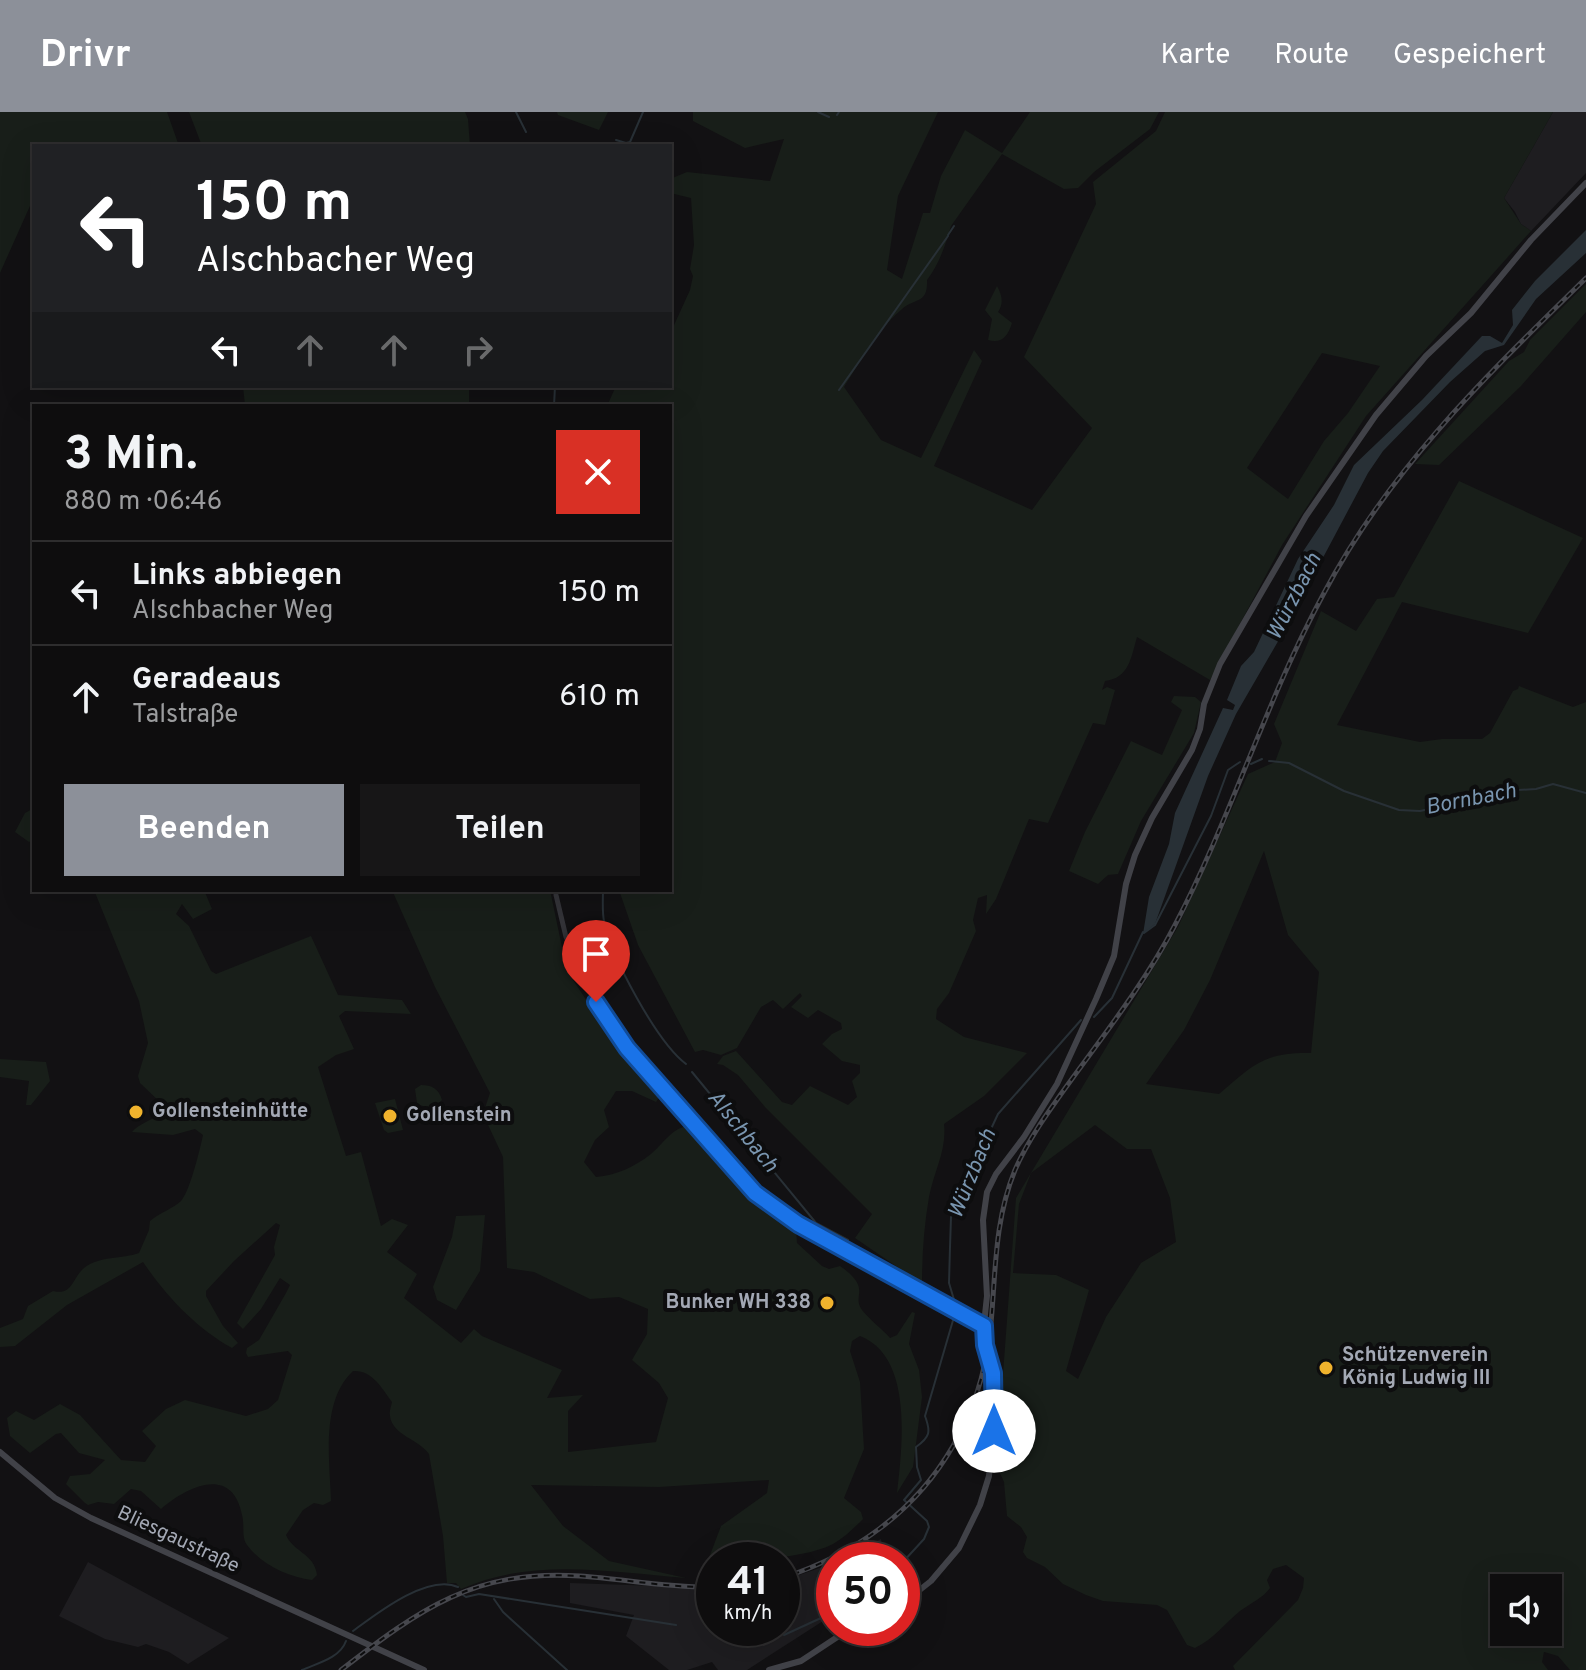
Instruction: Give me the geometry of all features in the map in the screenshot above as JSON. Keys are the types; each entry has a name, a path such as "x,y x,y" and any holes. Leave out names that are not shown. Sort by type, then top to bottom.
{"main road":[{"path":"920,1591 959,1548 972,1524 989,1476 994,1415 993,1373 985,1345 984,1326 987,1296 983,1220 987,1192 996,1174 1049,1099 1078,1041 1114,956 1126,884 1142,836 1188,759 1220,664 1306,516 1359,438 1426,356 1471,313 1531,240 1586,183"},
{"name":"Bliesgaustraße","path":"0,1452 55,1498 91,1518 424,1670"},
{"path":"769,1670 801,1661 824,1646"}],"street":[{"path":"556,895 563,929 587,986 616,1034 742,1180 798,1224 984,1326"}],"shaded area":[{"path":"0,112 167,112 178,144 32,144 32,201 0,273"},
{"path":"189,112 465,112 470,144 201,144"},
{"path":"557,112 608,112 599,130"},
{"path":"693,112 938,112 898,196 887,270 902,279 923,213 930,213 941,176 965,130 1002,153 1030,112 1159,112 1150,129 1078,188 1064,189 1002,154 951,226 939,260 927,280 923,297 906,306 884,327 844,387 881,440 921,458 974,350 982,361 934,466 1032,510 1092,428 1024,357 1096,204 1093,182 1156,131 1165,112 1553,112 1504,198 1521,224 1531,231 1366,416 1282,545 1210,680 1137,637 1124,671 1105,681 1102,690 1107,687 1115,690 1105,725 1093,723 1048,823 1029,819 996,899 986,914 987,895 978,898 973,920 976,931 949,993 937,1009 936,1019 964,1037 1027,1053 984,1096 944,1124 942,1152 927,1208 922,1284 855,1238 872,1214 765,1107 738,1075 717,1064 723,1056 736,1051 782,1102 792,1105 810,1086 848,1105 857,1097 852,1081 860,1073 860,1065 842,1061 822,1044 842,1029 841,1023 818,1010 808,1018 791,1007 802,996 800,993 783,1009 773,1000 761,1007 737,1048 721,1055 703,1050 695,1052 638,945 620,892 672,892 672,404 608,404 615,388 672,388 672,330 690,290 694,245 691,198 672,193 672,178 687,172 770,181 784,139 745,148 693,121","holes":["1322,353 1380,366 1348,413 1324,441 1288,499 1247,468"]},
{"path":"1553,112 1586,112 1586,173 1531,231 1521,224 1504,198"},
{"path":"1586,284 1586,312 1521,386 1439,465 1415,464 1509,361 1524,352 1530,340"},
{"path":"997,286 1002,299 998,312 1012,323 1004,338 993,341 988,340 992,319 985,310"},
{"path":"243,388 469,388 469,404 245,404"},
{"path":"1459,481 1583,538 1528,633 1402,602 1337,725 1420,742 1482,739 1490,733 1513,691 1519,686 1573,707 1586,702 1586,1670 1570,1670 1558,1656 1544,1652 1542,1662 1548,1670 1235,1670 1233,1666 1298,1600 1304,1578 1286,1565 1273,1569 1267,1580 1270,1588 1264,1595 1195,1648 1187,1645 1167,1610 1157,1605 1103,1601 1063,1584 1045,1567 1027,1558 1023,1552 1027,1537 1021,1527 1007,1516 1004,1482 999,1471 998,1442 1016,1198 1178,927 1248,774 1275,762 1282,743 1274,724 1321,611 1356,631 1377,599 1394,597","holes":["1264,851 1288,935 1319,972 1311,1053 1282,1055 1261,1062 1219,1094 1146,1084 1184,1030 1210,980","1095,1125 1127,1149 1151,1149 1170,1198 1176,1242 1141,1263 1106,1317 1078,1379 1066,1371 1089,1290 1056,1275 1013,1273 1019,1204 1031,1173"]},
{"path":"1174,696 1195,697 1201,702 1194,733 1141,821 1118,874 1108,875 1098,884 1069,871 1131,741 1162,755 1182,710 1171,702"},
{"path":"32,809 32,840 29,842 15,832 25,813"},
{"path":"95,892 205,892 212,909 193,919 182,904 176,914 189,926 211,971 216,974 311,936 338,995 402,1000 411,1014 345,1011 339,1016 354,1049 336,1055 318,1067 346,1156 361,1152 381,1226 392,1219 408,1225 387,1252 417,1274 404,1298 461,1343 474,1329 482,1336 562,1370 547,1398 583,1395 568,1411 568,1452 656,1442 668,1398 659,1383 632,1360 647,1334 648,1309 619,1297 590,1299 534,1272 507,1268 503,1157 483,1114 490,1093 435,987 393,892 550,892 567,971 619,1049 660,1096 656,1102 632,1091 616,1091 604,1110 609,1127 595,1140 584,1162 596,1177 618,1172 645,1159 672,1134 687,1126 744,1189 796,1229 797,1243 822,1266 829,1269 840,1266 856,1280 859,1305 890,1338 897,1335 912,1312 915,1313 909,1344 919,1370 922,1397 913,1467 897,1493 902,1429 897,1383 889,1363 877,1347 860,1336 852,1341 850,1351 860,1382 864,1449 844,1498 861,1512 863,1519 836,1542 816,1542 816,1550 807,1553 800,1554 800,1542 715,1542 721,1526 767,1493 769,1480 659,1487 531,1485 563,1526 609,1561 686,1578 600,1570 543,1570 488,1579 461,1589 456,1583 447,1583 443,1536 429,1454 396,1428 390,1416 392,1402 376,1380 360,1371 353,1371 343,1384 331,1415 331,1501 323,1505 314,1503 303,1510 286,1535 312,1562 317,1575 312,1580 276,1569 253,1552 245,1542 237,1499 219,1485 196,1488 161,1509 141,1491 131,1489 114,1504 98,1502 88,1505 66,1484 70,1476 90,1474 105,1460 79,1453 61,1433 30,1453 10,1436 7,1418 16,1411 34,1420 60,1404 80,1415 121,1460 145,1462 156,1446 142,1431 166,1409 185,1400 246,1416 268,1409 278,1400 292,1355 288,1351 248,1357 246,1353 247,1348 259,1340 290,1285 280,1278 261,1309 243,1329 237,1323 275,1255 280,1225 276,1223 206,1291 223,1326 238,1343 232,1348 206,1331 183,1310 143,1262 67,1305 15,1346 0,1347 0,1328 23,1319 28,1306 53,1291 68,1289 84,1268 96,1261 139,1253 150,1221 178,1204 184,1196 203,1135 195,1129 173,1135 132,1132 161,1113 162,1104 140,1083 138,1076 148,1043 139,1001"},
{"path":"0,1059 46,1062 50,1081 31,1105 26,1105 29,1081 0,1077"},
{"path":"421,1085 434,1088 439,1093 442,1100 436,1106 430,1108 417,1103 415,1089"},
{"path":"395,1099 403,1130 388,1133 384,1130 375,1103"},
{"path":"485,1215 480,1271 456,1310 437,1300 433,1287 452,1237 456,1216"},
{"path":"88,1562 229,1638 188,1664 169,1652 146,1644 138,1647 105,1639 59,1616"},
{"path":"816,1569 816,1626 800,1636 800,1575"},
{"path":"570,1583 696,1587 696,1646 784,1646 747,1670 718,1670 712,1662 687,1670 669,1670 626,1636 634,1615 570,1603"}],"water":[{"path":"1586,230 1586,253 1536,299 1504,345 1485,351 1450,382 1383,451 1368,473 1236,714 1208,776 1155,924 1143,934 1149,897 1169,844 1175,813 1223,708 1233,710 1235,705 1227,700 1241,666 1254,652 1298,559 1334,505 1354,465 1422,400 1482,336 1490,336 1502,343 1513,325 1512,310 1535,281"}],"waterway":[{"path":"516,112 526,132"},
{"path":"616,140 630,142 643,112"},
{"path":"818,112 829,117"},
{"path":"948,235 954,226"},
{"path":"839,390 948,236"},
{"name":"Alschbach","path":"554,404 555,388"},
{"name":"Bornbach","path":"1251,764 1262,759"},
{"name":"Bornbach","path":"1269,761 1289,763 1344,791 1399,810 1420,811 1502,791 1536,789 1553,784 1586,793"},
{"name":"Bornbach","path":"1144,933 1155,925 1211,816 1228,770 1240,762"},
{"name":"Alschbach","path":"603,892 608,937 625,976 649,1019 686,1064"},
{"name":"Würzbach","path":"1094,1017 1112,998 1143,932"},
{"name":"Würzbach","path":"920,1543 929,1527 927,1521 904,1500 921,1480 916,1447 928,1434 925,1416 954,1317 955,1303 949,1283 951,1217 998,1114 1081,1020"},
{"name":"Alschbach","path":"692,1072 816,1223 848,1240 847,1245 864,1253"},
{"name":"Alschbach","path":"859,1262 921,1296"},
{"name":"Würzbach","path":"353,1631 388,1606 418,1590 446,1584 458,1587"},
{"name":"Würzbach","path":"463,1595 479,1594 676,1625"},
{"path":"494,1599 503,1612 567,1670"},
{"name":"Würzbach","path":"800,1628 816,1620"},
{"name":"Würzbach","path":"302,1670 334,1656 346,1641"}],"railway":[{"path":"800,1571 858,1544 901,1511 938,1470 953,1446 972,1406 985,1363 999,1231 1015,1170 1040,1125 1164,946 1214,843 1284,675 1324,593 1379,505 1442,425 1586,278"},
{"path":"341,1670 424,1612 479,1587 509,1579 580,1576 696,1587"}],"place":[{"name":"Gollensteinhütte","path":"136,1112"},
{"name":"Gollenstein","path":"390,1116"},
{"name":"Bunker WH 338","path":"827,1303"},
{"name":"Schützenverein König Ludwig III","path":"1326,1368"}],"route":[{"path":"596,1002 627,1048 755,1193 798,1224 984,1326 985,1345 993,1373 994,1431"}]}
